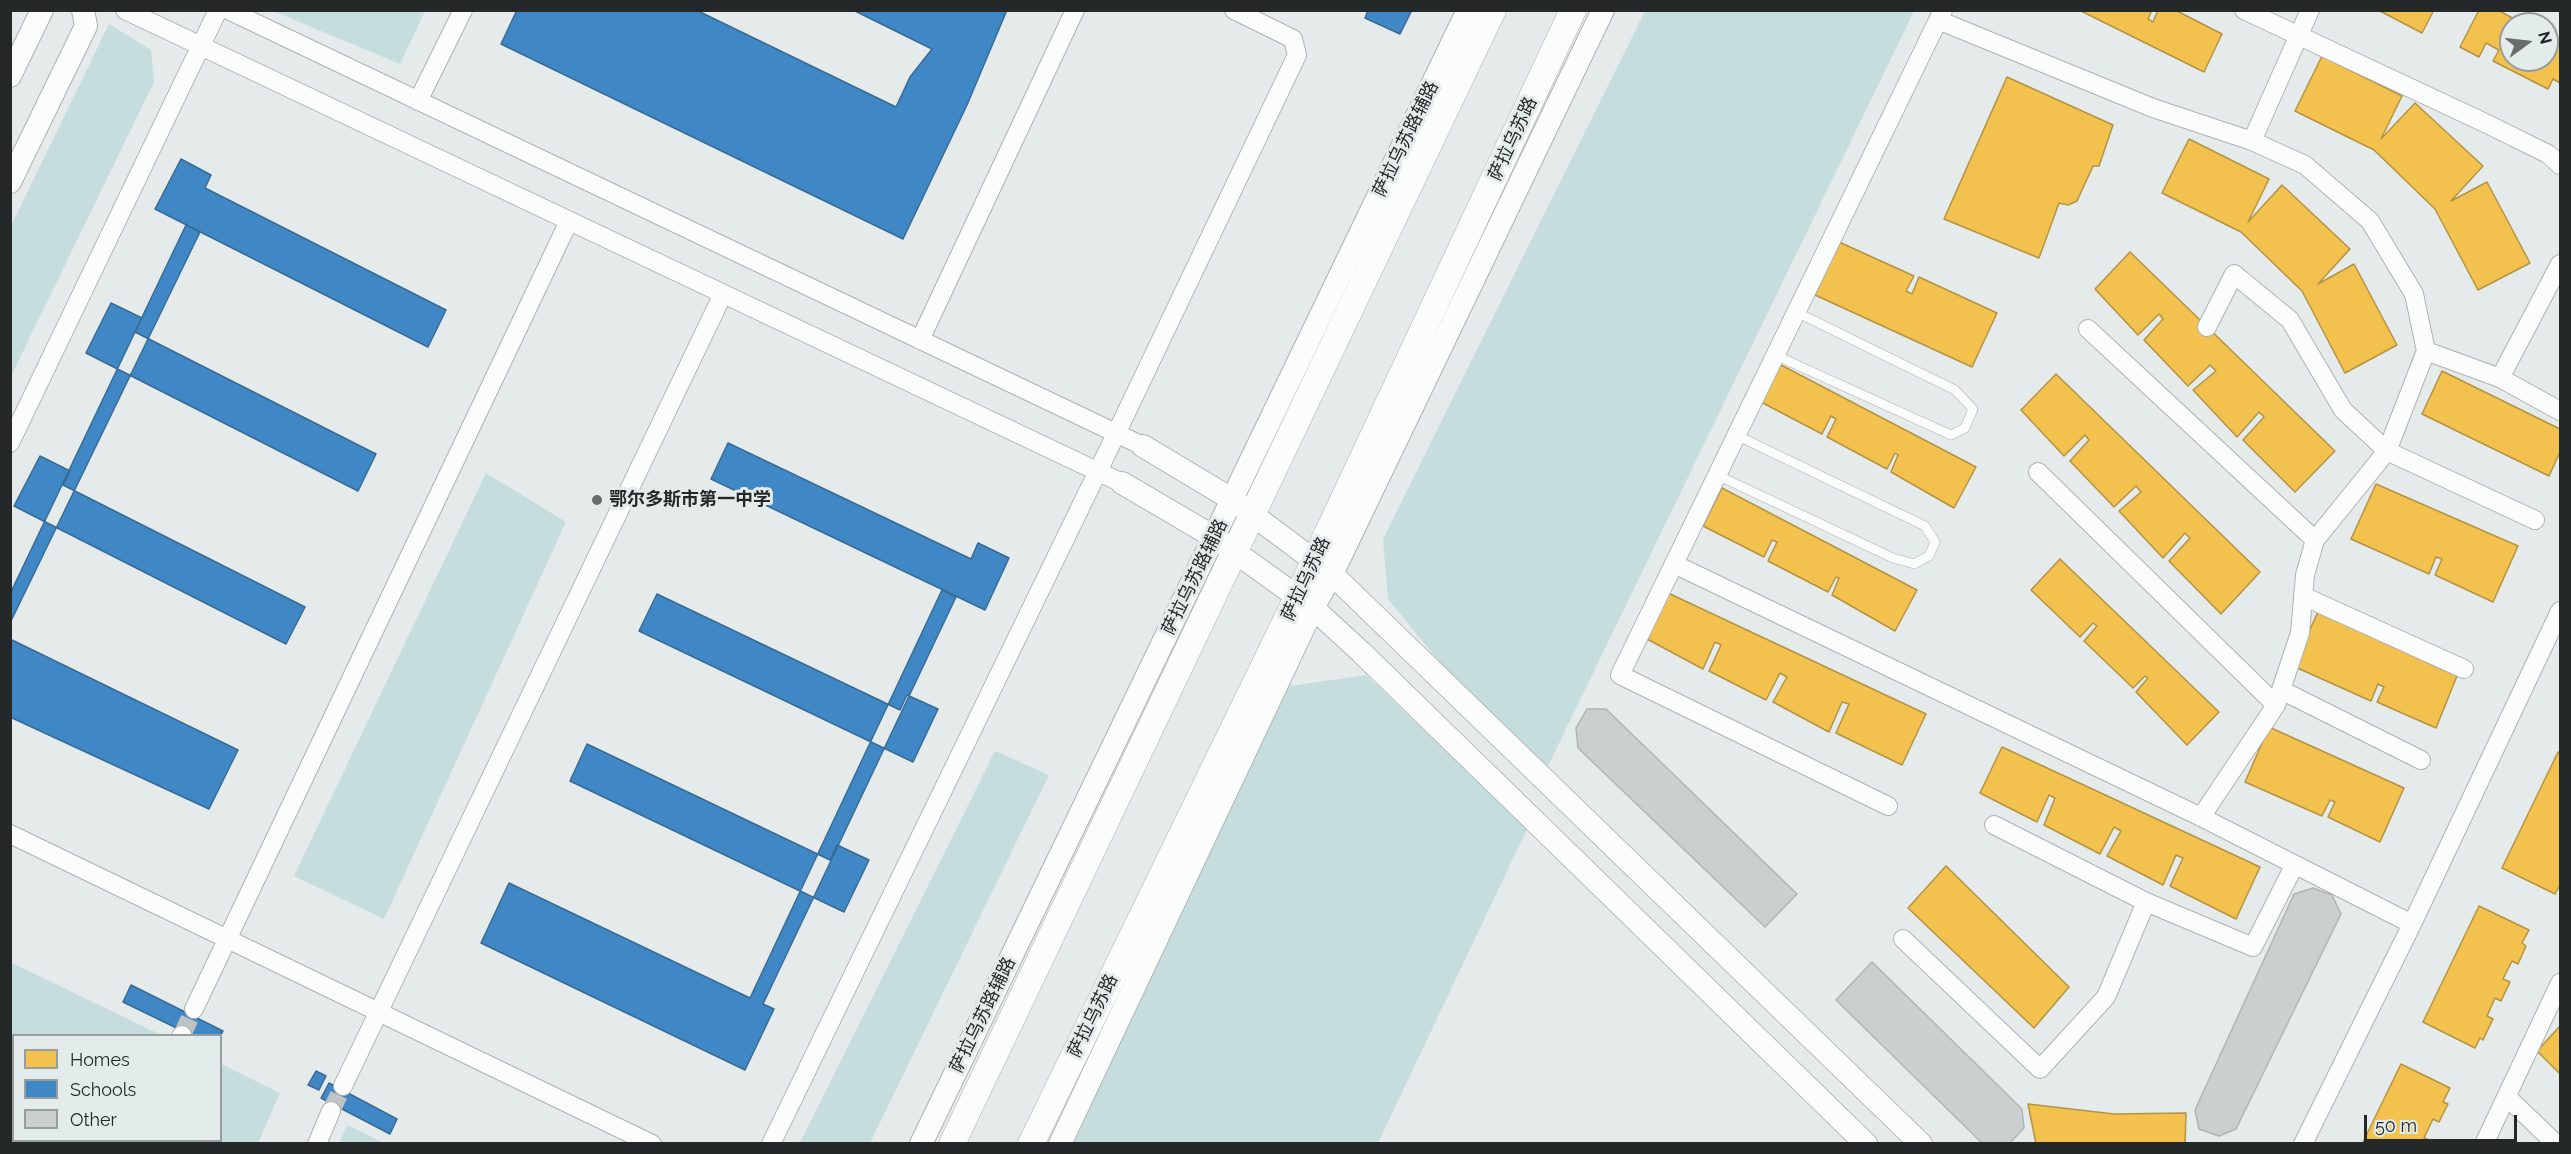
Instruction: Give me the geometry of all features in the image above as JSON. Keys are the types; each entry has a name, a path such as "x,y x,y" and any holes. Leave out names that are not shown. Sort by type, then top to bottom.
{"main road":[{"path":"952,1143 1224,544 1493,10"},
{"name":"萨拉乌苏路","path":"1031,1143 1323,567 1573,10"}],"street":[{"path":"10,76 42,10"},
{"path":"10,182 86,27 83,10"},
{"path":"125,10 1122,483 1224,544 1306,602 1370,660 1866,1143"},
{"path":"10,443 218,10"},
{"path":"228,10 1143,446 1243,507 1323,567 1921,1143"},
{"path":"418,101 463,10"},
{"path":"920,340 1075,10"},
{"path":"771,1143 1116,434 1297,55 1293,39 1234,10"},
{"name":"萨拉乌苏路辅路","path":"1243,507 1468,10"},
{"path":"1323,567 1603,10"},
{"path":"2244,10 2493,126 2548,154 2560,165"},
{"path":"2252,141 2310,10"},
{"path":"1888,806 1620,675 1940,15 2153,108 2252,141 2305,165 2370,221 2414,294 2426,351 2387,451 2315,540 2305,575 2300,633 2279,698 2201,818"},
{"path":"194,1009 569,221"},
{"path":"2500,378 2560,264"},
{"path":"2206,327 2234,274 2290,320 2343,410 2387,451 2535,520"},
{"path":"343,1086 723,294"},
{"path":"2088,329 2315,540"},
{"path":"2426,351 2500,378 2560,411"},
{"path":"2038,472 2279,698 2421,760"},
{"name":"萨拉乌苏路辅路","path":"921,1143 1224,544"},
{"path":"1674,564 2201,818 2412,924"},
{"path":"2303,596 2464,669"},
{"path":"1060,1143 1306,602"},
{"path":"2303,1143 2412,924 2560,611"},
{"path":"1994,825 2146,902 2253,947 2294,866"},
{"path":"10,834 652,1143"},
{"path":"1903,939 2040,1069 2106,997 2146,902"},
{"path":"2484,1143 2560,983"},
{"path":"2507,1097 2556,1143"},
{"path":"317,1143 332,1111"}],"lane":[{"path":"1775,355 1951,435 1965,428 1973,409 1955,390 1796,312"},
{"path":"1717,475 1893,558 1914,564 1929,556 1935,542 1925,526 1736,435"}],"shaded area":[{"path":"273,11 425,11 400,64"},
{"path":"1645,11 1914,11 1546,770 1438,660 1388,599 1383,539"},
{"path":"109,24 151,50 154,82 11,376 11,226"},
{"path":"486,473 566,522 384,919 294,876"},
{"path":"1366,675 1527,829 1378,1143 1072,1144 1277,688"},
{"path":"995,751 1049,775 870,1143 800,1143"},
{"path":"10,962 159,1034 12,1034 12,1142 103,1142 11,1143"},
{"path":"222,1064 280,1093 258,1143 161,1143 222,1142"},
{"path":"347,1125 384,1143 339,1143"}],"building: Homes":[{"path":"2079,10 2152,10 2148,19 2153,22 2158,10 2175,10 2222,34 2204,72"},
{"path":"2378,10 2434,10 2422,33"},
{"path":"2479,10 2502,12 2499,12 2499,50 2486,43 2479,57 2460,47"},
{"path":"2559,42 2560,83 2553,79 2548,89 2515,72 2559,72"},
{"path":"2499,50 2499,64 2493,61"},
{"path":"2322,56 2402,96 2381,139 2415,103 2483,166 2451,201 2487,182 2530,263 2478,290 2435,209 2374,150 2295,111"},
{"path":"2007,77 2113,125 2099,166 2093,166 2077,201 2068,205 2059,203 2039,258 1944,219"},
{"path":"2189,139 2269,179 2248,222 2282,185 2350,249 2318,284 2354,264 2397,345 2345,373 2302,291 2241,232 2162,193"},
{"path":"1839,242 1914,276 1906,291 1912,294 1919,277 1997,313 1972,367 1815,295"},
{"path":"2130,252 2335,451 2295,492 2243,440 2264,417 2259,412 2237,437 2193,390 2216,371 2210,365 2188,386 2144,340 2163,319 2159,314 2138,335 2095,289"},
{"path":"1781,365 1976,467 1954,508 1891,472 1898,455 1895,453 1887,469 1827,437 1836,419 1831,416 1822,434 1761,402"},
{"path":"2442,371 2560,429 2560,452 2549,476 2422,414"},
{"path":"2056,374 2260,572 2221,614 2169,561 2190,538 2185,533 2163,558 2119,511 2141,492 2136,486 2114,507 2070,461 2089,440 2085,435 2064,456 2021,410"},
{"path":"2376,484 2518,546 2493,602 2435,575 2442,559 2436,557 2429,574 2351,539"},
{"path":"1722,488 1917,590 1895,631 1832,595 1839,578 1836,577 1828,592 1768,561 1777,542 1772,540 1764,557 1703,526"},
{"path":"2060,559 2219,712 2187,745 2136,692 2148,678 2145,676 2133,688 2084,641 2097,626 2093,623 2080,637 2031,590"},
{"path":"1668,593 1926,714 1902,765 1836,733 1849,704 1842,702 1829,732 1773,702 1787,677 1780,673 1766,700 1709,671 1721,645 1715,642 1703,669 1647,639"},
{"path":"2318,612 2457,676 2436,728 2377,702 2384,687 2378,684 2371,701 2293,666"},
{"path":"2269,727 2404,788 2380,842 2328,817 2335,802 2330,800 2322,816 2245,782"},
{"path":"2002,747 2260,867 2236,919 2170,886 2183,858 2176,855 2163,885 2107,856 2121,831 2114,827 2100,854 2044,825 2055,798 2049,795 2037,822 1980,793"},
{"path":"2558,752 2560,753 2560,885 2555,894 2502,868"},
{"path":"1946,866 2069,987 2034,1028 1908,908"},
{"path":"2479,906 2529,930 2522,943 2526,946 2518,964 2512,961 2503,979 2510,982 2501,1001 2495,998 2487,1016 2493,1019 2483,1040 2480,1038 2475,1048 2423,1022"},
{"path":"2560,1026 2560,1074 2537,1051"},
{"path":"2401,1064 2450,1088 2443,1102 2448,1104 2439,1122 2433,1119 2424,1138 2432,1141 2430,1144 2362,1144"},
{"path":"2028,1104 2114,1114 2186,1113 2185,1144 2036,1144"}],"building: Schools":[{"path":"517,10 696,10 896,107 910,77 932,49 853,10 1007,10 967,105 903,239 501,44"},
{"path":"1368,10 1412,10 1400,34 1365,18"},
{"path":"181,159 211,175 205,188 446,310 428,347 155,209"},
{"path":"186,225 200,232 10,623 10,594"},
{"path":"111,303 142,318 135,332 376,454 358,491 86,353"},
{"path":"728,443 971,559 978,543 1009,558 985,610 711,479"},
{"path":"40,456 70,471 63,485 305,607 286,644 14,506"},
{"path":"942,590 956,597 763,1004 774,1009 745,1070 481,943 509,883 750,998"},
{"path":"657,594 900,710 907,695 938,709 913,762 639,631"},
{"path":"10,639 238,750 209,809 10,717"},
{"path":"587,744 830,860 837,845 869,860 844,912 570,781"},
{"path":"131,985 223,1031 221,1034 189,1034 123,1002"},
{"path":"316,1071 326,1076 319,1090 308,1085"},
{"path":"329,1083 397,1119 390,1134 321,1098"}],"building: Other":[{"path":"1587,709 1606,709 1797,894 1765,927 1578,748 1576,728"},
{"path":"2313,888 2332,895 2341,914 2236,1129 2219,1136 2199,1129 2195,1110 2294,894"},
{"path":"1872,962 2022,1109 2024,1128 2009,1144 1983,1144 1836,1000"}],"tunnel":[{"path":"182,1034 194,1009"},
{"path":"331,1111 343,1086"}],"place":[{"name":"鄂尔多斯市第一中学","path":"597,500"}]}
